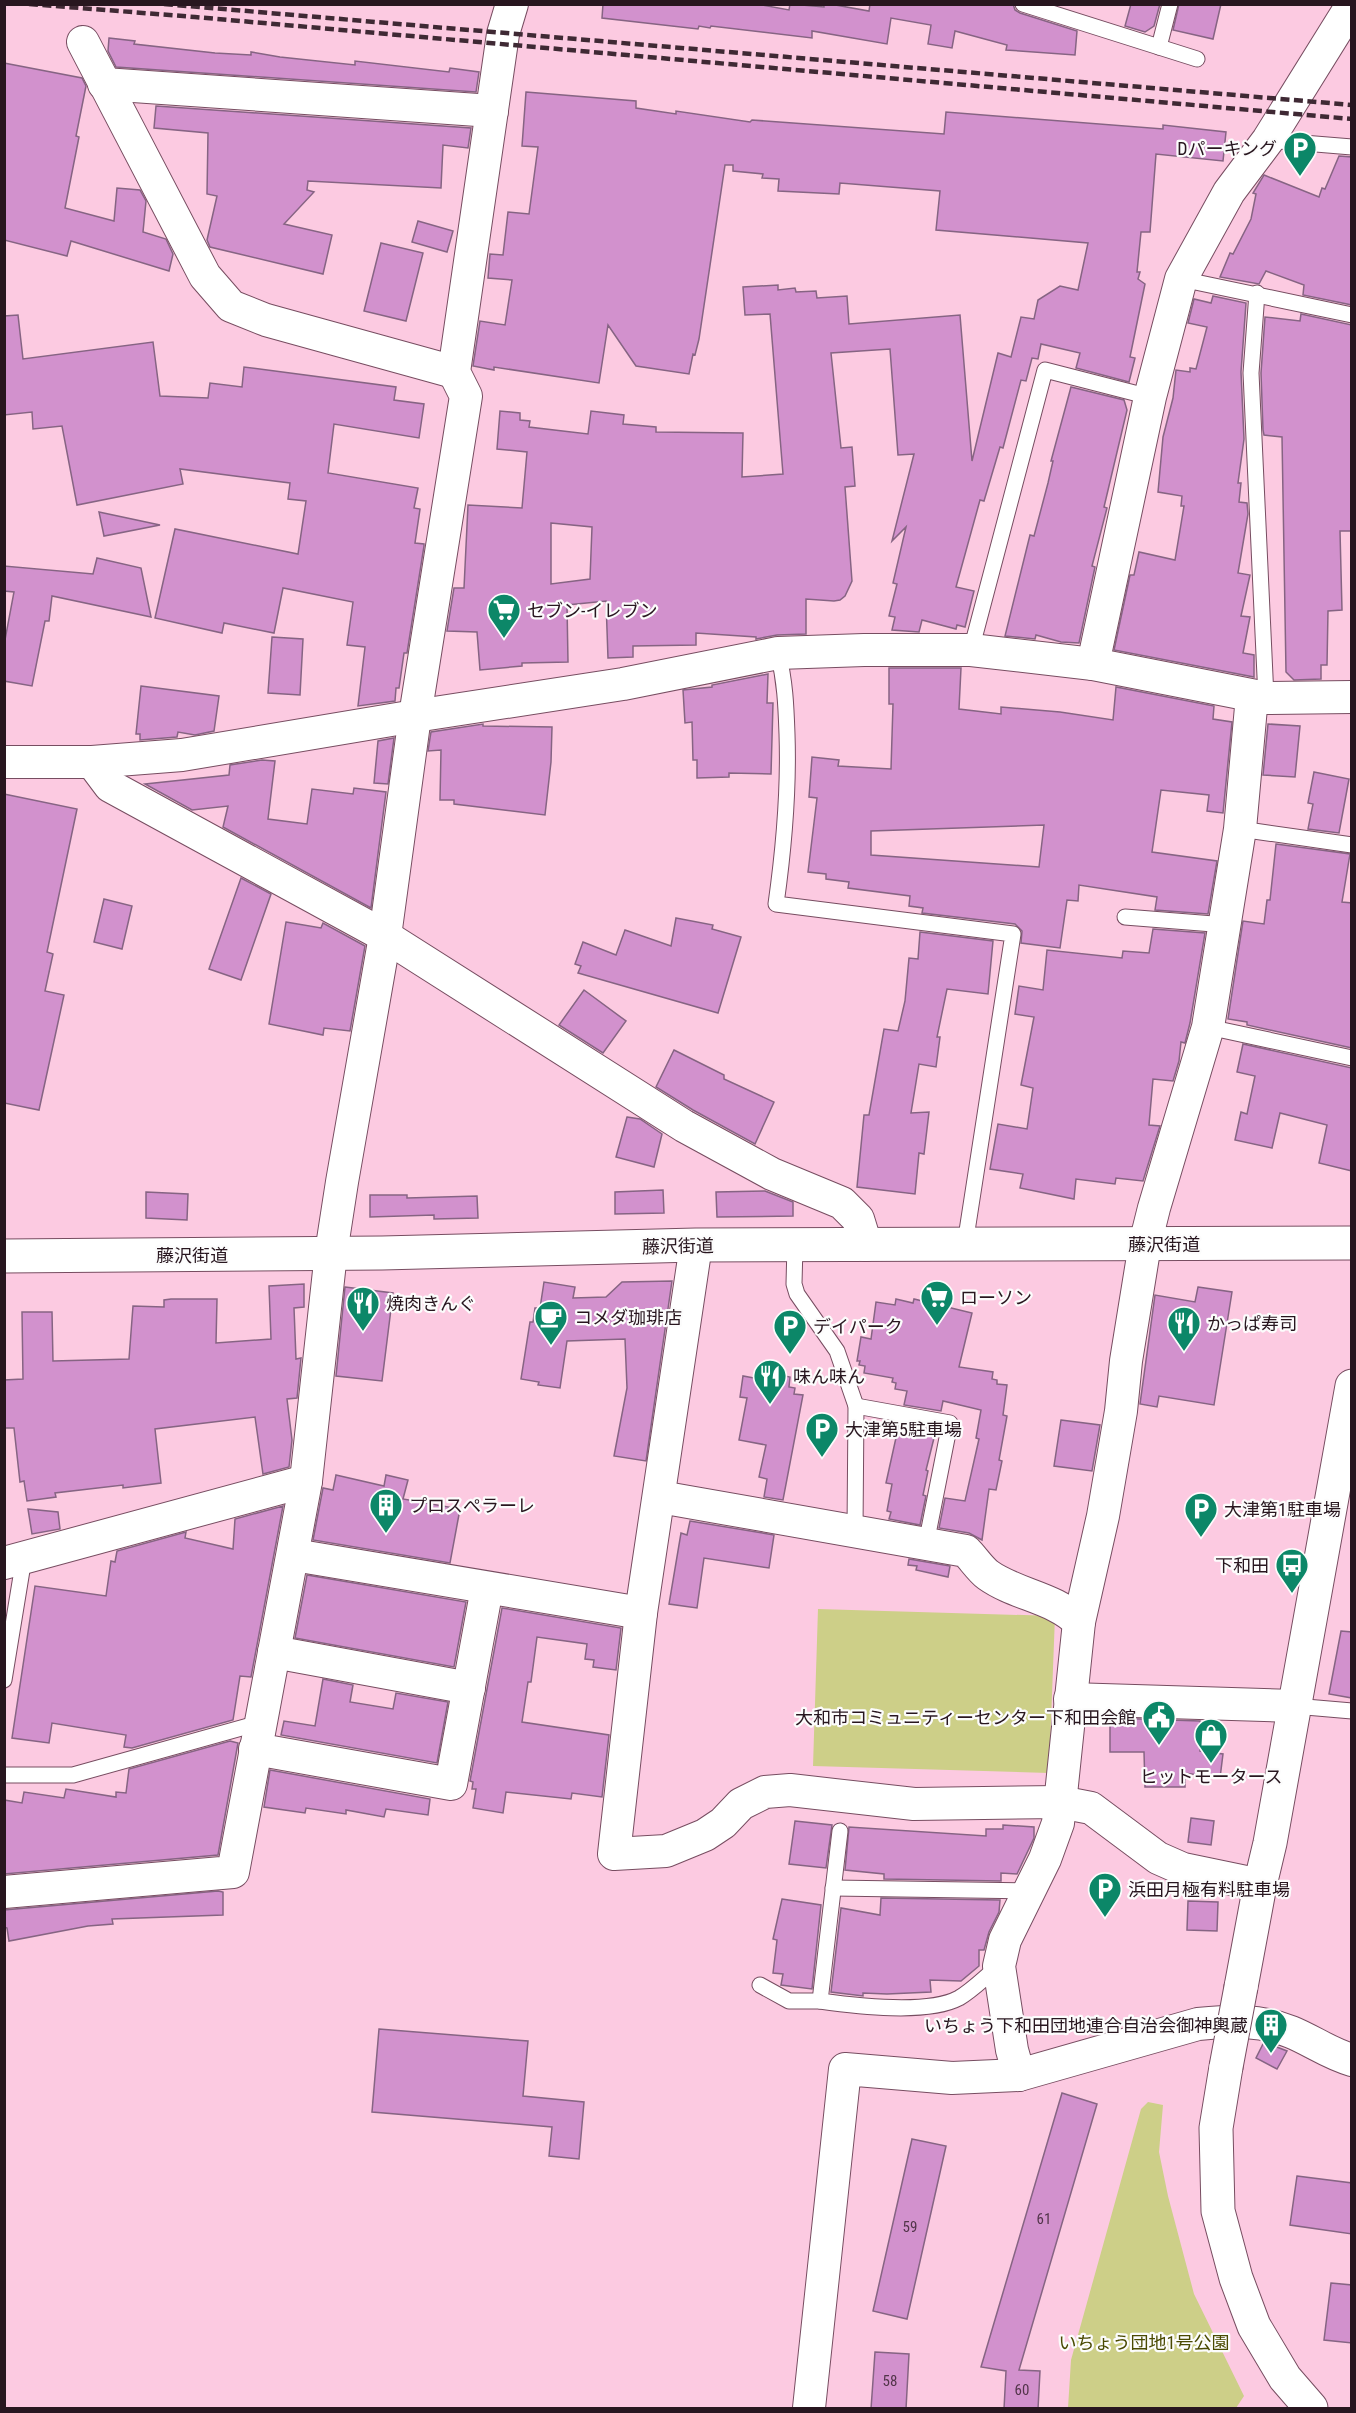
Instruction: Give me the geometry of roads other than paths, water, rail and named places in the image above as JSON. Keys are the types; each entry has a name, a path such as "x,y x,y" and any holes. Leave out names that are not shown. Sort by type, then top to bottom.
{"main road":[{"name":"藤沢街道","path":"4,1256 331,1253 696,1245 1352,1244"},
{"path":"1311,2409 1285,2378 1254,2326 1236,2278 1218,2211 1216,2128 1352,1386"}],"street":[{"path":"4,1892 233,1872 306,1481 331,1253 385,936 415,716 466,396 454,372 504,34 512,4"},
{"path":"1093,664 1150,397 1181,279 1229,192 1268,140 1352,5"},
{"path":"82,42 205,276 231,306 266,320 454,372"},
{"path":"104,84 492,111"},
{"path":"4,762 92,762 182,755 623,684 778,653 971,650 1093,664 1259,697 1352,697"},
{"path":"1019,2075 1012,2050 999,1966 1005,1940 1045,1859 1055,1831 1079,1622 1103,1516 1145,1244 1208,1027 1226,925 1259,697"},
{"path":"92,762 110,786 385,936 684,1126 772,1174 842,1203 858,1219 866,1245"},
{"path":"696,1245 641,1613 614,1854 666,1851 705,1835 723,1823 741,1804 765,1792 790,1790 914,1804 1060,1802 1091,1808 1158,1857 1183,1869 1260,1885"},
{"path":"14,1560 306,1481"},
{"path":"660,1497 966,1551 988,1575 1070,1612 1079,1622"},
{"path":"294,1555 641,1613"},
{"path":"257,1736 452,1784 487,1588"},
{"path":"274,1653 469,1688"},
{"path":"1070,1699 1294,1706"},
{"path":"809,2409 845,2069 952,2078 1019,2075 1198,2024 1227,2021 1261,2021 1352,2060"}],"lane":[{"path":"1023,4 1197,59"},
{"path":"1159,47 1170,4"},
{"path":"1268,140 1352,147"},
{"path":"1181,279 1257,293 1352,315"},
{"path":"1257,293 1251,373 1259,697"},
{"path":"971,650 1045,370 1150,397"},
{"path":"778,653 785,681 789,784 776,904 1013,934 965,1244"},
{"path":"1240,829 1352,845"},
{"path":"1125,917 1226,925"},
{"path":"1208,1027 1352,1058"},
{"path":"795,1245 796,1294 837,1351 856,1406 855,1530"},
{"path":"856,1406 950,1423 926,1544"},
{"path":"4,1680 14,1560"},
{"path":"1294,1706 1352,1711"},
{"path":"4,1775 73,1775 257,1736"},
{"path":"820,2001 840,1831"},
{"path":"833,1888 1028,1891"},
{"path":"760,1985 789,2001 820,2001 893,2008 936,2005 958,1998 999,1966"}],"railway":[{"path":"29,4 1352,119"},
{"path":"164,4 1352,105"}],"place":[{"name":"Dパーキング","path":"1300,177"},
{"name":"セブン-イレブン","path":"504,639"},
{"name":"ローソン","path":"937,1326"},
{"name":"焼肉きんぐ","path":"363,1332"},
{"name":"コメダ珈琲店","path":"551,1346"},
{"name":"かっぱ寿司","path":"1184,1352"},
{"name":"デイパーク","path":"790,1355"},
{"name":"味ん味ん","path":"770,1405"},
{"name":"大津第5駐車場","path":"822,1458"},
{"name":"プロスぺラーレ","path":"386,1534"},
{"name":"大津第1駐車場","path":"1201,1538"},
{"name":"下和田","path":"1292,1594"},
{"name":"大和市コミュニティーセンター下和田会館","path":"1159,1746"},
{"name":"ヒットモータース","path":"1211,1764"},
{"name":"浜田月極有料駐車場","path":"1105,1918"},
{"name":"いちょう下和田団地連合自治会御神輿蔵","path":"1271,2054"}],"park label":[{"name":"いちょう団地1号公園","path":"1144,2342"}]}
